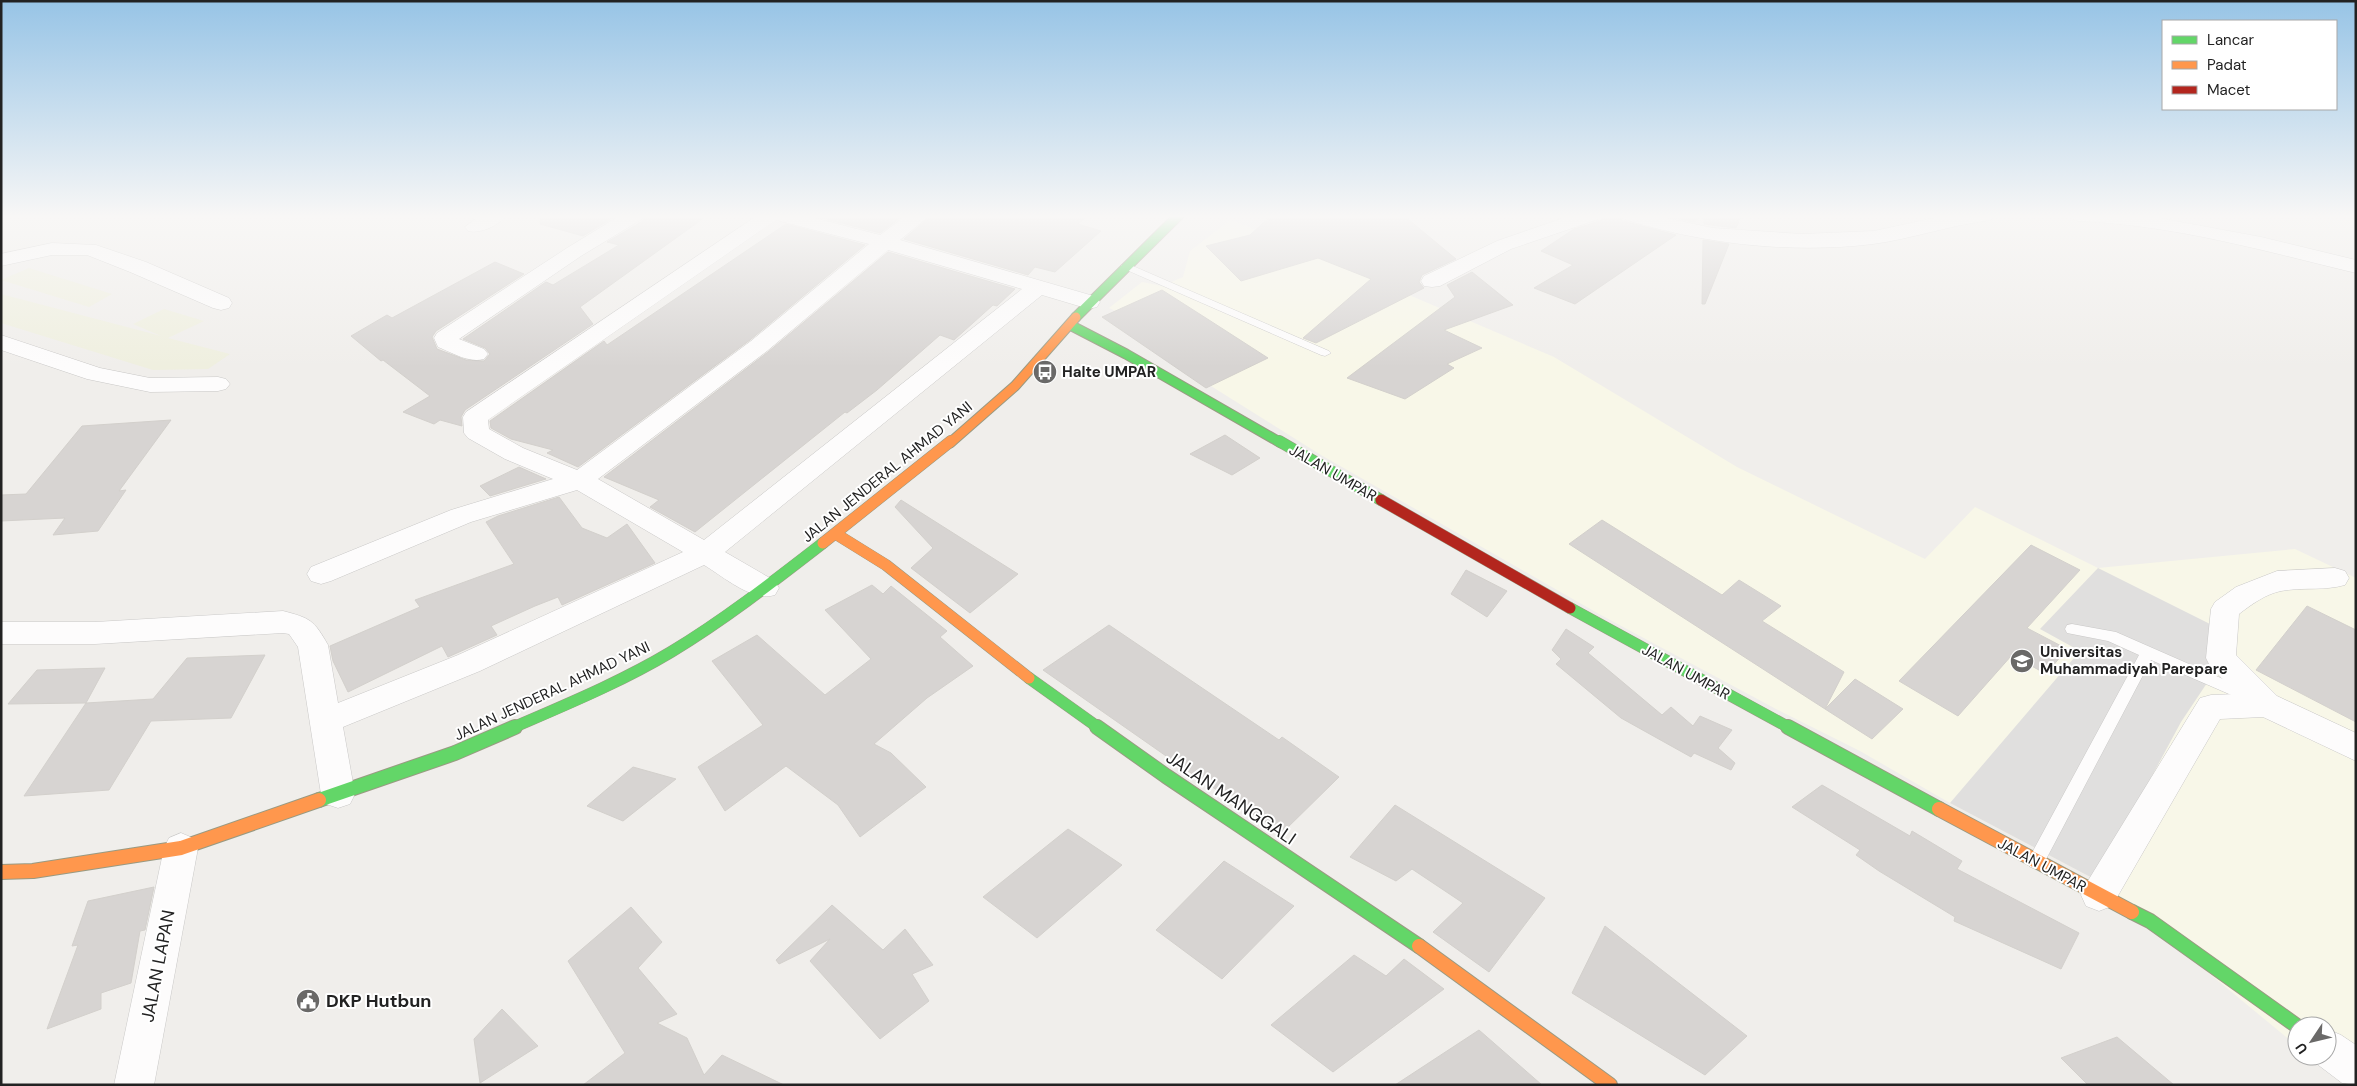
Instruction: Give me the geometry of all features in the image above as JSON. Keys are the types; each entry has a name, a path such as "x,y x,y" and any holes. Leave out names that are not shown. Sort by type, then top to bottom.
{"main road":[{"name":"JALAN JENDERAL AHMAD YANI","path":"1,872 33,871 181,848 455,752 572,702 670,652 764,588 836,534 944,448 1015,386 1089,302 1126,266"},
{"name":"JALAN UMPAR","path":"1070,325 1126,354 1578,613 2036,862 2150,921 2287,1019"},
{"name":"JALAN MANGGALI","path":"836,534 886,565 1052,695 1191,793 1418,945 1610,1085"}],"street":[{"path":"134,266 221,303"},
{"path":"476,354 446,342 445,338 553,266"},
{"path":"697,266 475,417 477,433 496,445 550,470 580,480 764,588"},
{"path":"321,574 461,516 580,480 759,346 856,266"},
{"path":"965,266 1089,302"},
{"path":"1432,281 1463,266"},
{"path":"326,721 469,664 706,553 1038,287"},
{"path":"1,342 95,374 141,383 218,384"},
{"path":"2335,578 2277,581 2246,594 2225,609 2221,658 2266,705 2356,748"},
{"path":"1,633 95,633 283,622 299,626 313,645 338,794"},
{"path":"2099,895 2211,707 2266,705"},
{"name":"JALAN LAPAN","path":"134,1085 181,848"},
{"path":"2337,1056 2356,1070"}],"lane":[{"path":"1126,266 1325,353"},
{"path":"2072,629 2111,636 2266,705"},
{"path":"2036,862 2148,652"}],"shaded area":[{"name":"Universitas Muhammadiyah Parepare","path":"1186,266 1341,266 1554,357 1737,467 1925,559 1975,507 2098,568 2295,549 2356,578 2356,1085 2344,1085 2321,1066 2337,1066 2337,1016 2287,1016 2287,1038 2096,880 1950,803 1860,751 1776,709 1599,614 1321,455 1112,324 1124,315 1109,308 1142,282 1162,286 1183,277"},
{"path":"2098,568 2216,627 2211,677 2181,722 2096,880 1950,803 2080,651 2040,629"}],"green space":[{"path":"29,268 112,294 89,307 1,280"},
{"path":"1,294 161,336 133,324 164,309 204,321 168,338 230,354 208,369 153,370 1,323"}],"building":[{"path":"488,266 504,266 524,274 436,331 432,337 437,349 466,360 484,361 490,354 485,348 463,339 546,282 553,285 585,266 637,266 580,307 593,324 465,410 461,417 462,426 440,420 434,424 403,412 430,396 383,360 381,361 351,336 387,315 392,318"},
{"path":"724,266 840,266 750,340 578,467 547,453 553,450 511,439 491,428 490,421 604,341 607,345"},
{"path":"872,266 935,266 1015,289 997,306 993,305 954,340 940,335 877,390 847,413 845,412 695,532 650,507 659,500 604,477 768,352"},
{"path":"996,266 1062,266 1055,272 1035,267 1028,275"},
{"path":"1226,266 1292,266 1241,281"},
{"path":"1337,266 1442,266 1422,275 1419,282 1424,288 1316,343 1303,338 1371,279"},
{"path":"1572,266 1631,266 1575,304 1534,288"},
{"path":"1703,266 1720,266 1705,304 1702,304"},
{"path":"1472,272 1513,305 1444,330 1482,348 1447,364 1454,368 1405,399 1347,378 1455,297 1447,285"},
{"path":"1162,290 1268,358 1206,388 1102,317"},
{"path":"171,420 119,491 126,490 98,531 53,535 65,518 1,521 1,495 26,494 82,426"},
{"path":"1225,435 1260,458 1232,475 1190,454"},
{"path":"519,467 546,479 490,496 480,486"},
{"path":"559,497 582,528 607,538 627,524 655,563 562,605 558,597 535,606 491,626 497,635 448,657 442,646 348,692 333,661 330,646 420,607 415,600 514,564 486,522 498,516"},
{"path":"901,500 1018,574 970,613 911,568 933,548 895,507"},
{"path":"1602,520 1722,595 1739,580 1781,606 1762,621 1844,672 1825,709 1569,544"},
{"path":"2031,545 2080,570 2027,628 2067,649 2046,674 2012,655 1958,716 1899,681"},
{"path":"1466,570 1507,591 1487,617 1451,594"},
{"path":"872,585 883,594 891,586 947,631 940,637 973,666 927,698 874,744 891,753 926,787 860,837 838,805 786,766 725,811 698,767 763,725 712,661 757,635 825,695 871,659 825,610"},
{"path":"2307,606 2356,630 2356,722 2256,670"},
{"path":"1109,625 1279,740 1282,737 1339,777 1282,833 1179,765 1043,670"},
{"path":"1566,629 1594,647 1588,653 1662,715 1671,707 1693,726 1700,716 1732,730 1718,748 1735,763 1731,770 1694,753 1691,757 1621,718 1556,664 1561,659 1552,650"},
{"path":"265,655 231,718 151,721 109,790 24,796 86,703 153,699 187,658"},
{"path":"105,668 86,703 8,704 37,670"},
{"path":"1855,679 1903,709 1872,739 1825,709"},
{"path":"633,767 676,779 623,821 587,806"},
{"path":"1822,785 1910,836 1912,831 1962,861 1957,869 2079,933 2061,969 1954,921 1955,917 1856,855 1860,850 1792,807"},
{"path":"1395,805 1545,898 1489,972 1433,932 1463,903 1412,869 1396,881 1350,857"},
{"path":"1068,829 1122,865 1037,938 983,897"},
{"path":"1224,861 1294,906 1222,979 1156,930"},
{"path":"154,887 145,930 140,931 131,983 101,993 101,1009 47,1029 78,945 72,946 88,901"},
{"path":"832,905 883,950 905,929 933,965 912,974 929,1001 880,1039 810,961 830,939 779,964 776,960"},
{"path":"631,907 662,942 638,968 677,1014 657,1023 687,1038 704,1075 722,1055 784,1085 583,1085 625,1053 568,961"},
{"path":"1605,926 1747,1036 1705,1075 1572,993"},
{"path":"1354,955 1386,976 1404,959 1444,989 1333,1072 1271,1025"},
{"path":"502,1009 538,1046 480,1083 474,1039"},
{"path":"1479,1030 1542,1085 1395,1085"},
{"path":"2117,1037 2174,1085 2088,1085 2061,1058"}],"traffic: fast":[{"path":"1076,317 1128,266"},
{"path":"1070,325 1126,354 1381,500"},
{"path":"319,800 455,753 572,702 670,652 765,588 823,543"},
{"path":"1570,608 1939,809"},
{"path":"1029,678 1166,776 1419,946"},
{"path":"2132,912 2150,921 2287,1019"}],"traffic: slow":[{"path":"823,543 944,448 1015,386 1076,317"},
{"path":"836,534 886,565 1029,678"},
{"path":"1,872 33,871 181,848 319,800"},
{"path":"1939,809 2132,912"},
{"path":"1419,946 1610,1085"}],"traffic: jam":[{"path":"1381,500 1570,608"}],"place":[{"name":"Halte UMPAR","path":"1045,372"},
{"name":"Universitas Muhammadiyah Parepare","path":"2022,661"},
{"name":"DKP Hutbun","path":"308,1001"}]}
